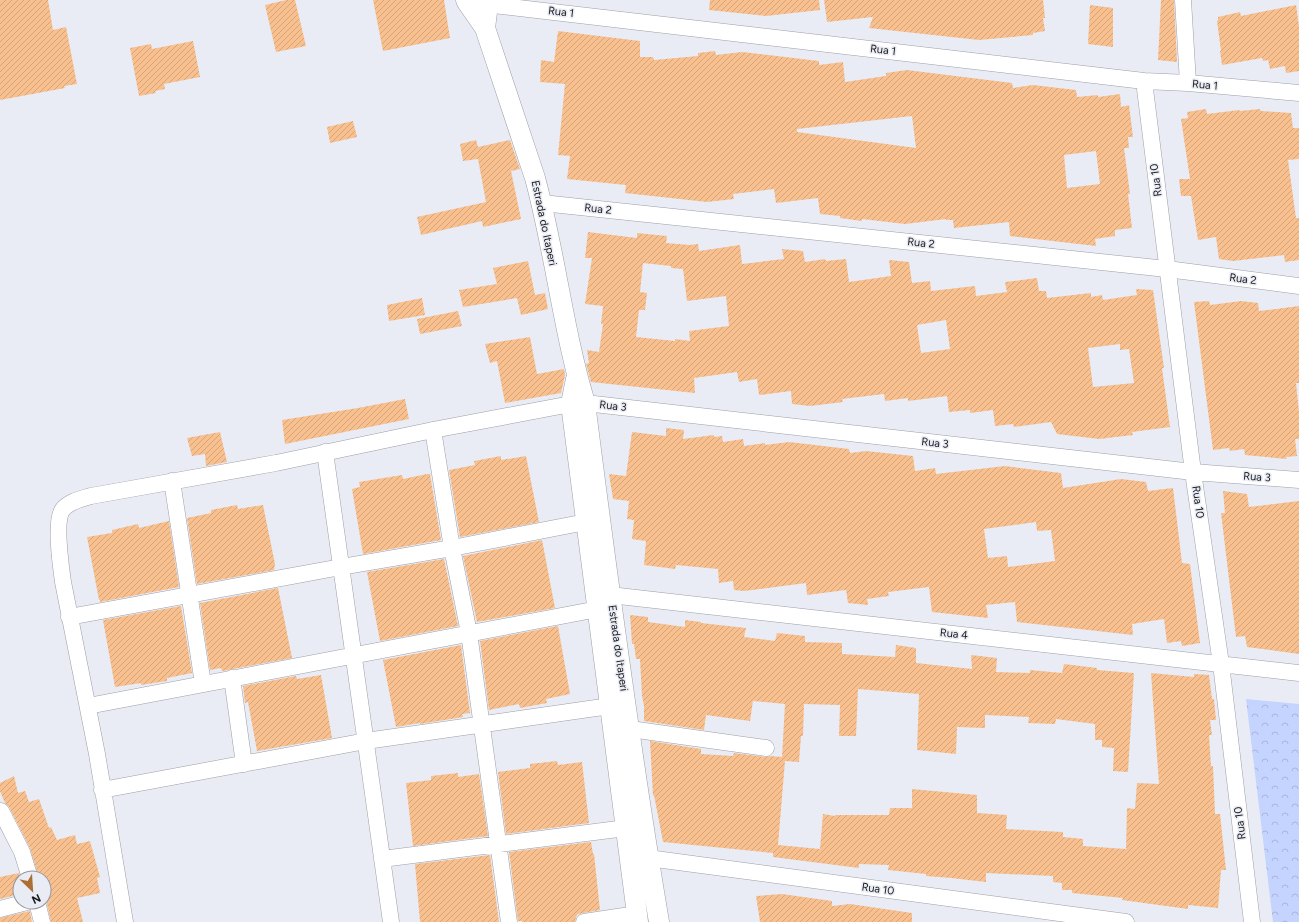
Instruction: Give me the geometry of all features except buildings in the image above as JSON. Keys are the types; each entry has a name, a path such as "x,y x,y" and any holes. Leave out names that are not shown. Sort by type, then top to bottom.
{"street":[{"path":"1183,0 1188,84"},
{"name":"Rua 1","path":"466,1 488,2 1144,81 1299,93"},
{"name":"Estrada do Itaperi","path":"466,1 485,28 535,178 542,203 577,375 586,522 630,729 639,857 637,918"},
{"name":"Estrada do Itaperi","path":"485,28 488,2"},
{"name":"Rua 10","path":"1144,81 1193,472 1221,664 1252,922"},
{"name":"Rua 2","path":"542,203 1167,269 1299,286"},
{"name":"Estrada do Itaperi","path":"578,403 604,602 610,706 626,828 639,857 659,922"},
{"name":"Rua 3","path":"125,922 97,754 63,582 60,557 59,521 62,510 71,502 91,496 276,463 433,430 578,403 1193,472 1299,480"},
{"path":"433,430 452,548 469,633 509,922"},
{"path":"325,452 391,922"},
{"path":"172,481 203,684"},
{"path":"69,617 341,566 452,548 586,522"},
{"name":"Rua 4","path":"88,706 469,633 604,602 1299,673"},
{"path":"232,678 244,764"},
{"path":"102,790 366,742 610,706"},
{"path":"630,729 766,748"},
{"path":"1,811 22,852 28,870"},
{"path":"382,859 626,828"},
{"name":"Rua 10","path":"639,857 1126,922"},
{"path":"0,909 12,906"},
{"path":"39,910 42,922"},
{"path":"584,922 637,918"}],"green space":[{"path":"1246,699 1299,704 1299,922 1273,922"}]}
